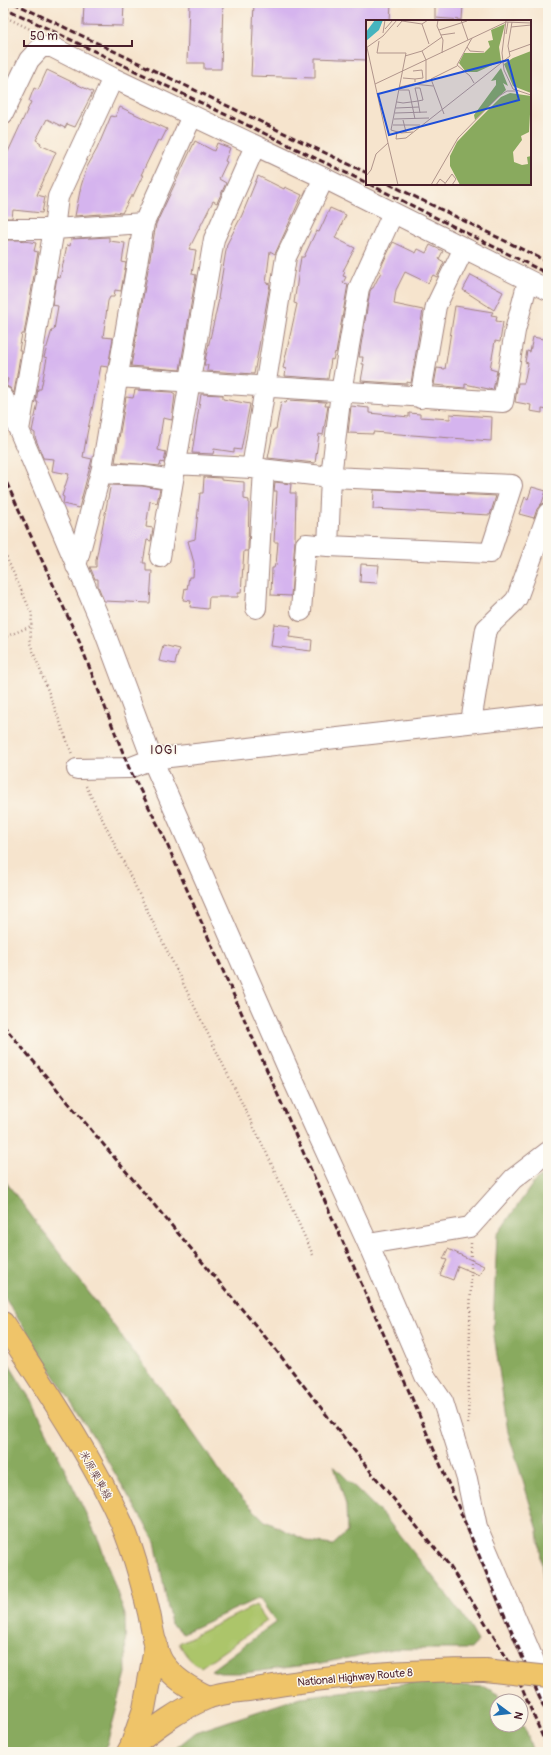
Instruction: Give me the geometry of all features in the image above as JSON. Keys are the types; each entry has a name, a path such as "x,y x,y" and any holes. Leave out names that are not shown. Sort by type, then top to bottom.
{"main road":[{"name":"米原栗東線","path":"3,1323 94,1468 122,1525 140,1574 162,1662 188,1687 209,1697"},
{"name":"米原栗東線","path":"130,1750 144,1709 156,1642"},
{"name":"National Highway Route 8","path":"130,1750 167,1718 209,1697 289,1683 357,1674 426,1670 485,1670 548,1677"}],"street":[{"path":"3,112 29,60 41,47 52,47 113,78 324,178 548,290"},
{"path":"20,430 54,229 58,197 113,78"},
{"path":"76,566 101,473 144,223 192,116"},
{"path":"160,557 214,240 255,146"},
{"path":"256,608 258,468 266,388 286,257 324,178"},
{"path":"328,546 331,477 341,392 359,288 393,212"},
{"path":"3,229 54,229 144,223"},
{"path":"420,398 436,306 464,248"},
{"path":"117,377 420,398 503,402 515,331 528,281"},
{"path":"3,397 20,430 102,625 152,759 289,1071 368,1244 425,1376 443,1402 467,1479 477,1527 548,1694"},
{"path":"101,473 143,475 258,468 331,477 512,485 490,553 306,544 301,611"},
{"path":"471,722 486,629 517,598 548,513"},
{"path":"77,769 129,768 152,759 548,714 548,711"},
{"path":"368,1244 470,1227 513,1179 548,1152"}],"path":[{"path":"3,16 30,29 41,47"},
{"path":"3,550 32,614 30,643 77,769 266,1152 314,1257"},
{"path":"3,638 31,626"},
{"path":"468,1425 472,1278 470,1227"}],"green space":[{"path":"548,1172 548,1626 538,1530 508,1432 493,1328 497,1235 534,1182"},
{"path":"3,1178 168,1398 233,1489 265,1521 310,1542 333,1545 347,1532 346,1505 334,1466 384,1516 438,1583 469,1625 478,1641 471,1649 393,1649 322,1663 245,1673 220,1673 211,1670 276,1622 259,1598 183,1633 171,1624 155,1541 91,1433 3,1295"},
{"path":"3,1355 34,1405 99,1541 125,1615 126,1674 107,1744 102,1752 3,1752"},
{"path":"256,1605 267,1621 201,1667 188,1657 179,1643"},
{"path":"417,1682 485,1687 496,1693 489,1693 489,1733 527,1733 533,1752 171,1752 196,1732 301,1697"}],"building":[{"path":"84,3 124,3 123,26 83,25"},
{"path":"189,3 223,3 221,69 204,69 204,63 187,63"},
{"path":"254,3 391,3 390,20 366,20 366,60 315,58 315,78 251,76"},
{"path":"435,4 463,5 462,20 435,18"},
{"path":"47,70 93,92 75,127 67,124 65,128 47,119 36,140 41,143 40,145 56,152 37,195 45,197 42,213 13,210 12,218 3,218 3,150 8,152 31,102 29,101 34,88 38,90"},
{"path":"120,107 167,129 161,141 158,140 141,175 143,175 133,196 131,196 122,213 114,212 75,216 81,186 87,167 97,149 111,116 115,117"},
{"path":"195,141 214,151 217,143 230,148 225,161 227,162 219,179 226,183 217,203 213,201 189,249 196,250 192,274 196,275 180,370 131,366 156,224"},
{"path":"258,176 284,189 285,187 302,195 275,254 270,251 266,283 270,284 254,374 207,371 208,365 204,365 219,299 227,244 242,215"},
{"path":"330,208 346,215 335,238 355,248 343,271 345,272 343,276 346,277 343,283 348,284 336,353 335,352 333,360 331,359 328,379 285,376 286,369 283,368 297,304 294,303 301,257 304,257 316,231 319,232"},
{"path":"109,237 109,241 125,243 122,262 126,263 121,291 115,290 114,297 110,297 108,301 103,337 113,338 108,367 101,366 87,434 83,457 92,459 79,508 63,504 64,497 62,496 69,474 52,471 54,459 43,458 35,437 35,433 32,431 38,402 36,402 38,389 41,389 47,358 44,357 52,330 54,330 58,306 52,305 57,277 60,278 67,245 70,246 71,239"},
{"path":"3,240 20,240 36,243 34,251 38,252 24,334 22,334 19,350 21,350 14,393 6,386 8,379 3,378 5,351 3,350"},
{"path":"393,242 416,253 418,249 426,253 430,245 443,251 439,259 444,262 437,277 433,275 428,283 405,272 396,290 394,304 423,310 411,383 407,382 407,384 361,381 364,364 362,364 363,357 359,357 370,291 381,272 379,271"},
{"path":"471,275 503,292 494,310 463,290"},
{"path":"455,306 493,312 491,315 497,316 496,321 503,322 500,342 495,341 490,369 497,371 493,390 465,384 465,388 434,385 437,368 445,369"},
{"path":"533,337 548,340 548,410 542,409 542,413 530,411 531,405 515,402 518,383 524,383 528,363 525,362 527,351 530,352"},
{"path":"135,390 172,392 175,394 172,420 163,418 158,450 166,452 164,463 161,462 160,466 115,462 126,397 133,398"},
{"path":"201,394 223,395 223,399 250,404 241,450 234,449 234,452 214,449 213,454 192,453"},
{"path":"287,400 326,402 325,406 328,406 323,435 319,434 315,463 268,458 274,429 276,429 281,402 286,403"},
{"path":"351,406 369,408 369,413 409,417 409,413 420,414 420,417 450,419 450,414 492,417 491,441 373,432 373,434 348,433"},
{"path":"204,477 244,482 244,499 249,500 248,551 244,551 241,593 238,593 238,597 209,597 208,609 190,607 191,601 183,600 189,577 193,577 194,563 188,541 195,539 200,493 203,493"},
{"path":"275,482 291,484 290,493 296,493 295,540 291,596 271,595 272,568 274,568 275,564 276,565 278,542 274,542 277,491 274,491"},
{"path":"109,485 142,486 160,489 157,503 150,501 146,527 153,528 151,541 147,540 143,563 146,563 146,571 152,571 150,603 104,601 98,586 98,579 95,579 90,567 96,567 96,560 110,488"},
{"path":"532,487 546,491 542,503 537,509 534,518 519,514 525,497 528,499"},
{"path":"374,490 496,496 490,515 373,509"},
{"path":"361,564 379,565 377,583 360,582"},
{"path":"274,624 291,626 289,637 312,640 311,651 271,646"},
{"path":"163,645 179,649 175,664 159,661"},
{"path":"448,1249 484,1266 479,1275 458,1266 453,1280 440,1275 447,1260 443,1259"}],"railway":[{"path":"14,3 366,173"},
{"path":"3,7 366,183"},
{"path":"371,185 548,274"},
{"path":"391,185 548,262"},
{"path":"3,475 79,641 129,768 162,833 411,1396 548,1717"},
{"path":"3,1025 272,1345 371,1472 449,1565 514,1670 548,1749"}],"district":[{"name":"IOGI","path":"164,749"}]}
